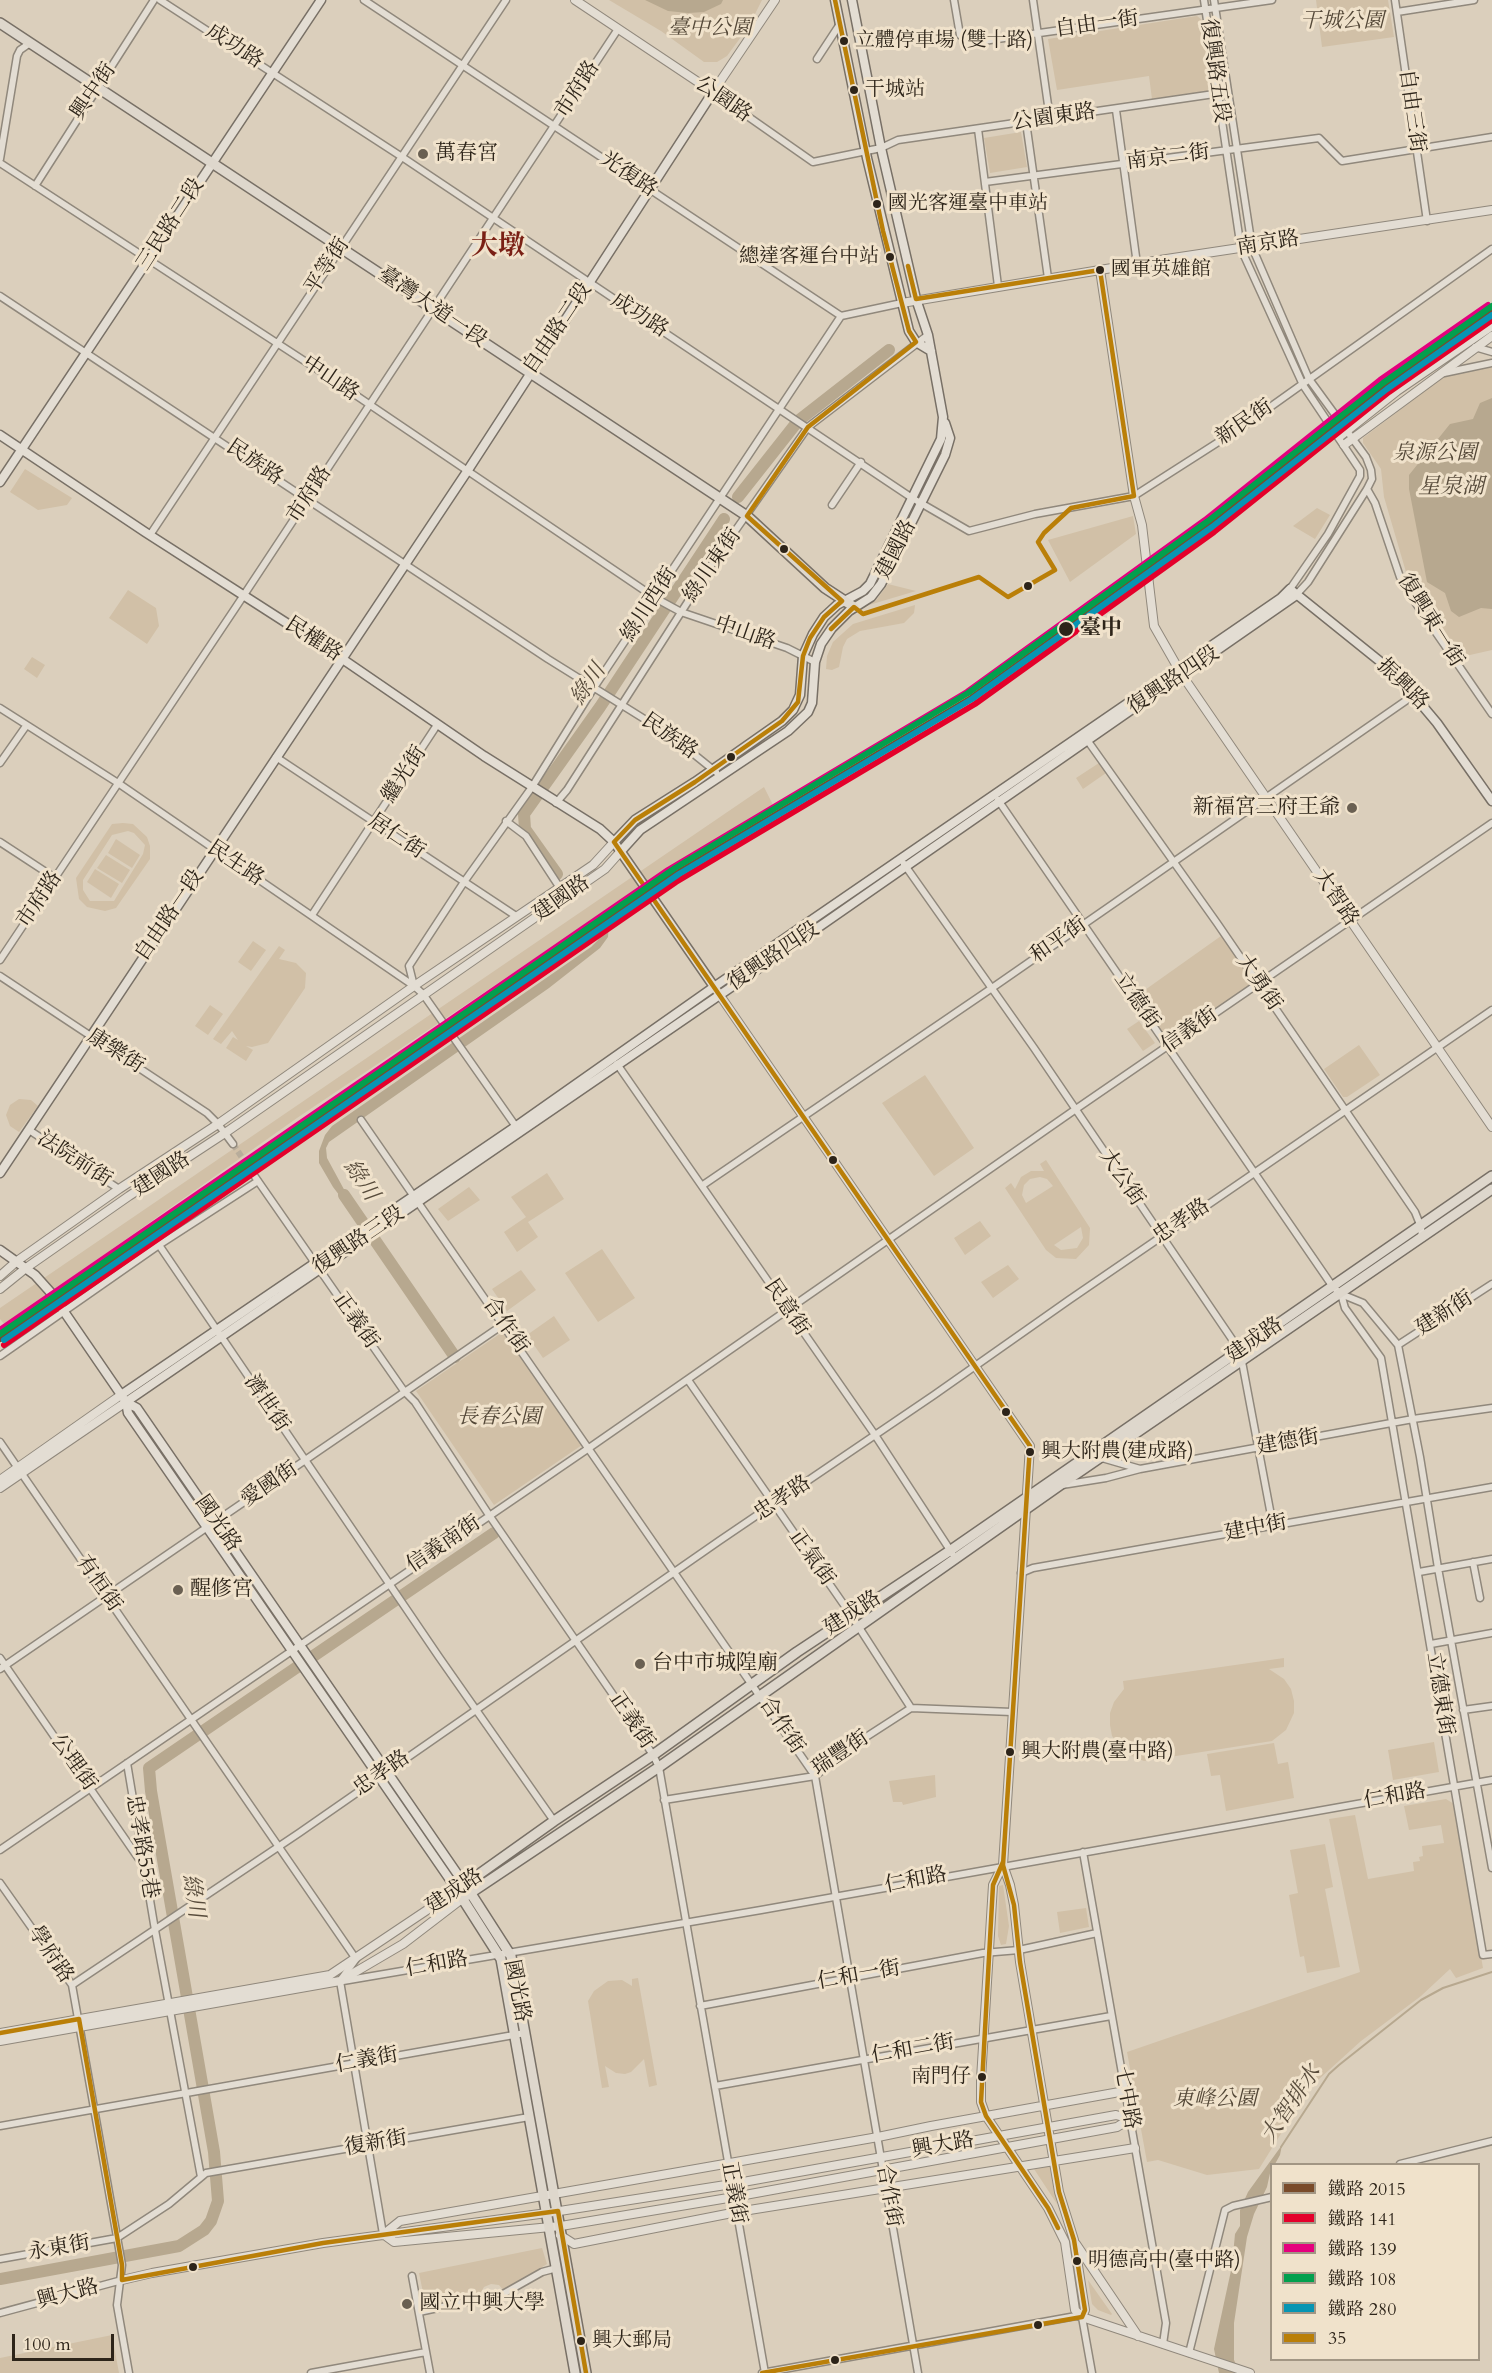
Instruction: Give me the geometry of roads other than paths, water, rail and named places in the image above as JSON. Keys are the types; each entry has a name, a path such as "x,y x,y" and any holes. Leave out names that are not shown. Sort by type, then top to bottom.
{"main road":[{"name":"三民路二段","path":"0,482 321,0"},
{"path":"835,0 865,151 909,331 916,342 931,351"},
{"name":"建國路","path":"621,851 640,830 788,731 808,712 814,693 815,662 825,636 854,607 871,597 881,584 946,438 928,335 916,299 881,148 852,0"},
{"name":"臺灣大道一段","path":"0,23 745,514 825,588 854,607"},
{"name":"自由路二段","path":"341,658 468,470 713,92"},
{"name":"民權路","path":"0,435 341,658 539,792 600,829 621,851 716,991"},
{"name":"建國路","path":"614,842 635,820 714,769 782,721 793,710 800,695 803,656 819,624 843,601 863,591 870,584 916,501"},
{"name":"復興路四段","path":"716,991 1180,672 1281,598 1292,593"},
{"name":"振興路","path":"1292,593 1382,663 1414,694 1492,801"},
{"name":"自由路一段","path":"0,1173 341,658"},
{"name":"復興路三段","path":"123,1398 616,1062 716,991"},
{"name":"建成路","path":"464,1891 554,1821 653,1755 851,1615 1025,1511 1243,1361 1492,1176"},
{"name":"建成路","path":"464,1891 659,1767 859,1628 1026,1498 1240,1351 1422,1238 1492,1189"},
{"name":"國光路","path":"0,1250 26,1268 52,1294 123,1398 128,1413 207,1528 298,1652"},
{"name":"國光路","path":"123,1398 137,1408 216,1522 298,1652"},
{"path":"298,1652 308,1667"},
{"name":"國光路","path":"308,1667 386,1771 464,1891 499,1954 575,2373"},
{"name":"國光路","path":"308,1667 378,1777 510,1952 586,2373"}],"street":[{"name":"興中街","path":"35,186 154,0"},
{"name":"成功路","path":"160,0 402,157 861,462 916,501 969,531"},
{"name":"光復路","path":"364,0 841,316"},
{"name":"平等街","path":"150,535 506,0"},
{"name":"公園路","path":"575,0 813,162 881,148"},
{"name":"自由路二段","path":"713,92 775,0"},
{"name":"自由一街","path":"954,0 960,35 969,43 1272,0"},
{"path":"1033,0 1050,119"},
{"name":"復興路五段","path":"1204,0 1241,249"},
{"name":"復興路五段","path":"1214,0 1252,247"},
{"name":"自由三街","path":"1395,0 1427,221"},
{"path":"1397,12 1474,0"},
{"path":"817,59 840,24"},
{"name":"市府路","path":"0,960 244,596 618,29"},
{"path":"0,161 17,56 20,50 30,43"},
{"name":"公園東路","path":"881,148 898,140 1228,92"},
{"path":"1116,110 1137,264"},
{"path":"1026,122 1048,278"},
{"path":"978,129 998,286"},
{"path":"1416,149 1492,137"},
{"name":"南京二街","path":"985,182 1319,138 1342,161 1416,149"},
{"name":"中山路","path":"0,161 468,470 656,598 681,612 787,648 815,662"},
{"name":"南京路","path":"902,303 1048,278 1492,210"},
{"path":"1252,247 1309,379 1371,466 1372,479 1367,489"},
{"name":"復興路四段","path":"1241,249 1303,385 1359,466 1360,477 1292,593"},
{"name":"新民街","path":"969,531 1035,514 1134,496 1303,385 1492,249"},
{"name":"大智路","path":"1100,270 1134,496 1142,525 1154,626 1180,672 1265,798 1492,1127"},
{"name":"民族路","path":"0,296 596,690 670,735 714,769 720,777"},
{"path":"841,316 902,303"},
{"name":"綠川西街","path":"414,986 409,966 507,821 539,792 596,690 723,500 841,316"},
{"path":"1339,437 1396,391 1492,326"},
{"name":"綠川東街","path":"556,803 567,790 745,514 808,427 928,335"},
{"path":"1344,444 1492,336"},
{"path":"1464,345 1492,352"},
{"path":"1438,374 1492,363"},
{"path":"832,505 861,462"},
{"name":"復興路四段","path":"1292,593 1308,582 1367,489"},
{"name":"復興東一街","path":"1367,489 1375,503 1400,577 1408,592 1492,714"},
{"name":"和平街","path":"702,1185 992,988 1414,694"},
{"name":"民生路","path":"0,708 118,783 414,986 423,994 517,1129"},
{"name":"繼光街","path":"312,915 437,724"},
{"path":"0,763 26,726"},
{"name":"大勇街","path":"1085,737 1415,1212 1421,1227 1422,1238"},
{"name":"居仁街","path":"276,757 516,916"},
{"name":"立德街","path":"997,798 1337,1290 1345,1308 1381,1358 1393,1423"},
{"path":"507,821 526,836 560,888"},
{"name":"信義街","path":"888,1240 1492,823"},
{"path":"0,842 55,878"},
{"name":"建國路","path":"0,1276 17,1261 119,1190 600,860 614,842"},
{"name":"建國路","path":"0,1290 26,1268 129,1196 225,1133 605,869 621,851"},
{"name":"大公街","path":"903,862 1076,1109 1240,1351 1273,1526"},
{"name":"康樂街","path":"0,976 207,1113 225,1133"},
{"path":"716,991 1030,1446 1003,1865 1010,1885 1031,2029 1059,2192 1074,2240 1085,2310 1082,2317 1092,2373"},
{"name":"忠孝路","path":"72,1985 278,1847 1492,1010"},
{"name":"民意街","path":"616,1062 875,1435 953,1555"},
{"name":"合作街","path":"361,1120 815,1776 918,2373"},
{"name":"法院前街","path":"28,1130 119,1190"},
{"path":"225,1133 233,1144"},
{"name":"正義街","path":"251,1171 404,1391 415,1402 489,1515 577,1640 659,1767 764,2373"},
{"path":"0,1356 159,1245 258,1181"},
{"name":"信義南街","path":"0,1850 91,1790 127,1763 298,1652 389,1583 688,1380 888,1240"},
{"name":"濟世街","path":"159,1245 305,1462 477,1710"},
{"name":"建新街","path":"1398,1345 1492,1284"},
{"name":"立德街","path":"1337,1290 1364,1304 1398,1345 1413,1419"},
{"name":"愛國街","path":"2,1667 504,1324"},
{"name":"正氣街","path":"688,1380 888,1669 911,1708"},
{"name":"復興路三段","path":"0,1488 19,1471 123,1398"},
{"name":"建德街","path":"1102,1458 1140,1469 1413,1419 1492,1408"},
{"name":"立德東街","path":"1413,1419 1492,1868"},
{"name":"立德東街","path":"1393,1423 1483,1955 1492,1954"},
{"name":"有恒街","path":"0,1442 278,1847"},
{"path":"1102,1458 1107,1442"},
{"path":"1060,1485 1106,1478 1140,1469"},
{"name":"復興路三段","path":"0,1480 19,1471"},
{"name":"建中街","path":"1021,1573 1034,1568 1492,1487"},
{"path":"1419,1572 1492,1559"},
{"path":"1473,1562 1480,1598"},
{"path":"1431,1644 1492,1633"},
{"name":"公理街","path":"0,1658 2,1667 145,1869"},
{"path":"1463,1710 1492,1706"},
{"path":"911,1708 1012,1712"},
{"name":"瑞豐街","path":"664,1800 815,1776 863,1739 911,1708"},
{"path":"477,1710 554,1821"},
{"name":"忠孝路55巷","path":"127,1763 155,1930 173,2002 171,2012 201,2176"},
{"name":"仁和路","path":"340,1982 1492,1780"},
{"path":"278,1847 356,1959 340,1982 384,2234"},
{"name":"七中路","path":"1083,1852 1166,2323 1163,2344"},
{"path":"1003,1865 993,1885 981,2097 986,2116 1048,2208 1065,2242 1075,2310 1082,2317 1250,2373"},
{"name":"學府路","path":"0,1883 72,1985 119,2247 122,2280"},
{"name":"建成路","path":"173,2002 330,1975 464,1891"},
{"name":"建成路","path":"171,2012 340,1982 403,1944 464,1891"},
{"name":"仁和一街","path":"700,2006 850,1977 1019,1950 1097,1933"},
{"path":"0,2041 173,2002"},
{"path":"0,2033 171,2012"},
{"name":"仁和二街","path":"715,2086 1111,2016"},
{"name":"仁義街","path":"185,2094 525,2033"},
{"name":"興大路","path":"384,2234 400,2221 878,2138 1125,2091"},
{"path":"0,2126 185,2094"},
{"name":"興大路","path":"0,2313 122,2280 184,2267 384,2234 547,2213 732,2184 1116,2115 1130,2119"},
{"name":"復新街","path":"201,2176 224,2170 529,2117"},
{"name":"興大路","path":"384,2234 394,2242 561,2226 734,2198 1117,2127 1130,2119"},
{"path":"1404,2163 1492,2141"},
{"name":"興大路","path":"550,2227 574,2244 737,2212 1135,2148"},
{"path":"117,2238 169,2204 201,2176"},
{"path":"1193,2354 1225,2210 1270,2197"},
{"name":"永東街","path":"0,2259 117,2238"},
{"path":"1074,2240 1138,2336"},
{"path":"419,2312 503,2294 542,2272 556,2268"},
{"path":"412,2276 430,2373"},
{"path":"122,2280 117,2305 129,2373"},
{"path":"764,2373 1082,2317"},
{"path":"311,2373 426,2352"}],"water":[{"path":"645,0 723,0 721,4 704,12 688,13 668,11"},
{"name":"星泉湖","path":"1492,398 1492,609 1481,608 1459,617 1451,611 1445,593 1427,582 1409,489 1409,475 1450,424 1473,419 1480,403"},
{"path":"609,921 608,937 600,948 549,988 329,1142 326,1148 327,1158 353,1206 349,1208 319,1163 319,1151 325,1135 332,1126 591,947 598,940 603,925"},
{"path":"1282,2145 1276,2163 1270,2163 1267,2187 1254,2214 1247,2237 1234,2323 1234,2360 1240,2373 1219,2373 1214,2349 1232,2266 1235,2234 1240,2226 1240,2210 1248,2192"}],"waterway":[{"name":"綠川","path":"738,497 798,421 889,350"},
{"name":"綠川","path":"557,874 525,829 524,814 600,707 724,519"},
{"name":"綠川","path":"344,1195 455,1357"},
{"name":"綠川","path":"0,2279 179,2246 204,2230 211,2221 218,2201 214,2152 151,1791 149,1768 494,1533"},
{"name":"大智排水","path":"1281,2147 1329,2074 1339,2065 1421,2000 1443,1988 1492,1972"}],"tunnel":[{"path":"233,1144 251,1171"}],"rail line":[{"name":"139","path":"0,1330 668,870 967,692 1205,520 1380,380 1488,305"},
{"name":"108","path":"0,1334 675,868 968,693 1208,521 1383,383 1492,306"},
{"name":"2015","path":"0,1339 672,876 971,698 1210,526 1385,386 1492,311"},
{"name":"280","path":"4,1340 679,874 972,699 1212,527 1387,389 1492,315"},
{"name":"141","path":"4,1345 676,882 975,704 1214,532 1389,392 1492,320"}],"place":[{"name":"立體停車場 (雙十路)","path":"844,41"},
{"name":"干城站","path":"854,90"},
{"name":"萬春宮","path":"423,154"},
{"name":"國光客運臺中車站","path":"877,204"},
{"name":"總達客運台中站","path":"890,257"},
{"name":"國軍英雄館","path":"1100,270"},
{"name":"臺中","path":"1066,629"},
{"name":"新福宮三府王爺","path":"1352,808"},
{"name":"興大附農(建成路)","path":"1030,1452"},
{"name":"醒修宮","path":"178,1590"},
{"name":"台中市城隍廟","path":"640,1664"},
{"name":"興大附農(臺中路)","path":"1010,1752"},
{"name":"南門仔","path":"982,2077"},
{"name":"明德高中(臺中路)","path":"1077,2261"},
{"name":"國立中興大學","path":"407,2304"},
{"name":"興大郵局","path":"581,2341"}],"district":[{"name":"大墩","path":"498,248"}],"park label":[{"name":"干城公園","path":"1342,22"},
{"name":"臺中公園","path":"710,29"},
{"name":"泉源公園","path":"1435,454"},
{"name":"長春公園","path":"499,1418"},
{"name":"東峰公園","path":"1215,2100"}]}
